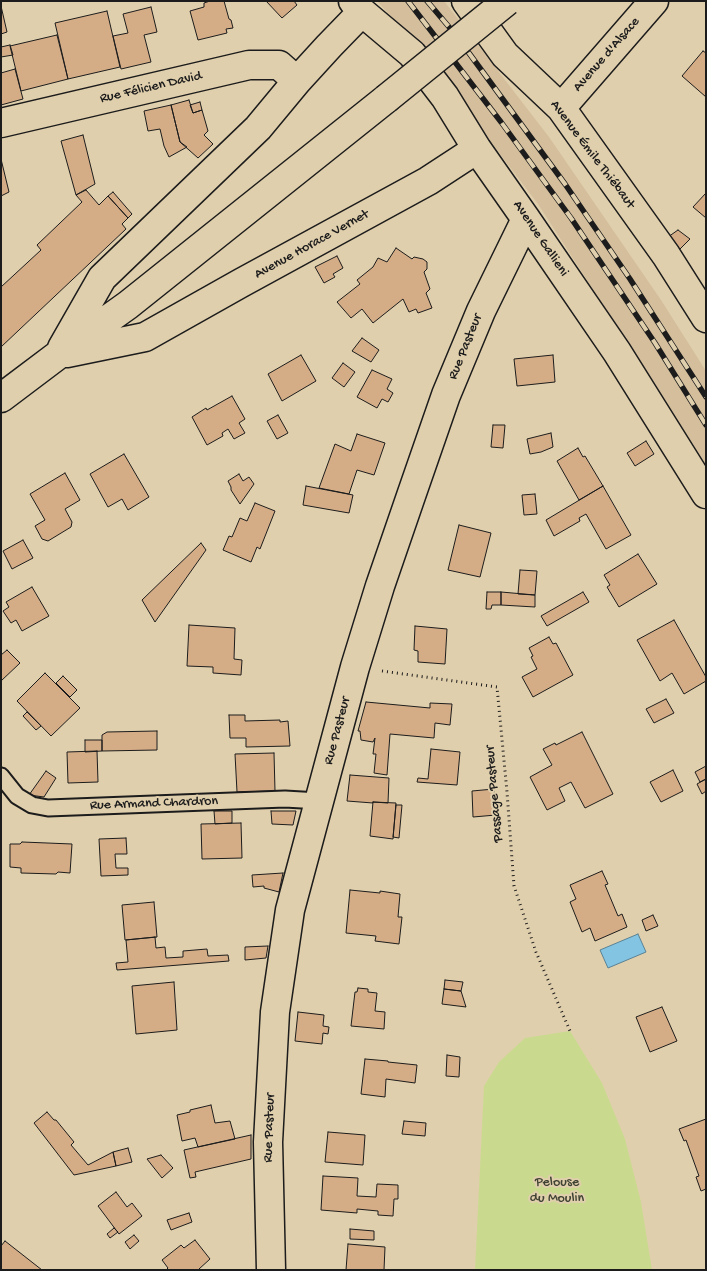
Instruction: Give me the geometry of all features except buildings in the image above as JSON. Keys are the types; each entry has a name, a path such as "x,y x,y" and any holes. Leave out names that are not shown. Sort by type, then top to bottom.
{"street":[{"name":"Avenue Émile Thiébaut","path":"466,1 505,55 561,108 666,255 706,318"},
{"name":"Avenue Horace Vernet","path":"1,398 128,306 507,1"},
{"name":"Avenue d'Alsace","path":"561,108 654,1"},
{"name":"Avenue Horace Vernet","path":"58,355 102,278 258,128 329,46 358,6"},
{"name":"Avenue Gallieni","path":"358,6 412,54 445,98 477,149 617,352 706,494"},
{"name":"Rue Félicien David","path":"1,123 249,65 279,65 297,81"},
{"name":"Avenue Horace Vernet","path":"58,355 145,338 241,283 428,181 477,149"},
{"name":"Rue Pasteur","path":"271,1270 268,1142 275,1012 290,910 355,667 380,586 446,395 481,311 526,219"},
{"path":"102,278 128,306 145,338"}],"lane":[{"name":"Rue Armand Chardron","path":"1,776 17,796 32,805 48,808 285,800 319,801"}],"path":[{"name":"Passage Pasteur","path":"355,667 497,687 514,886 536,952 570,1031"}],"shaded area":[{"path":"377,1 444,1 549,137 661,300 706,371 706,465 538,204 416,44"}],"green space":[{"name":"Pelouse du Moulin","path":"570,1031 602,1083 625,1139 641,1202 652,1270 475,1270 484,1086 499,1062 525,1038"}],"water":[{"path":"638,934 646,952 608,968 600,950"}],"railway":[{"path":"408,1 501,122 571,218 655,343 706,425"},
{"path":"427,1 455,34 565,184 630,279 706,397"}]}
